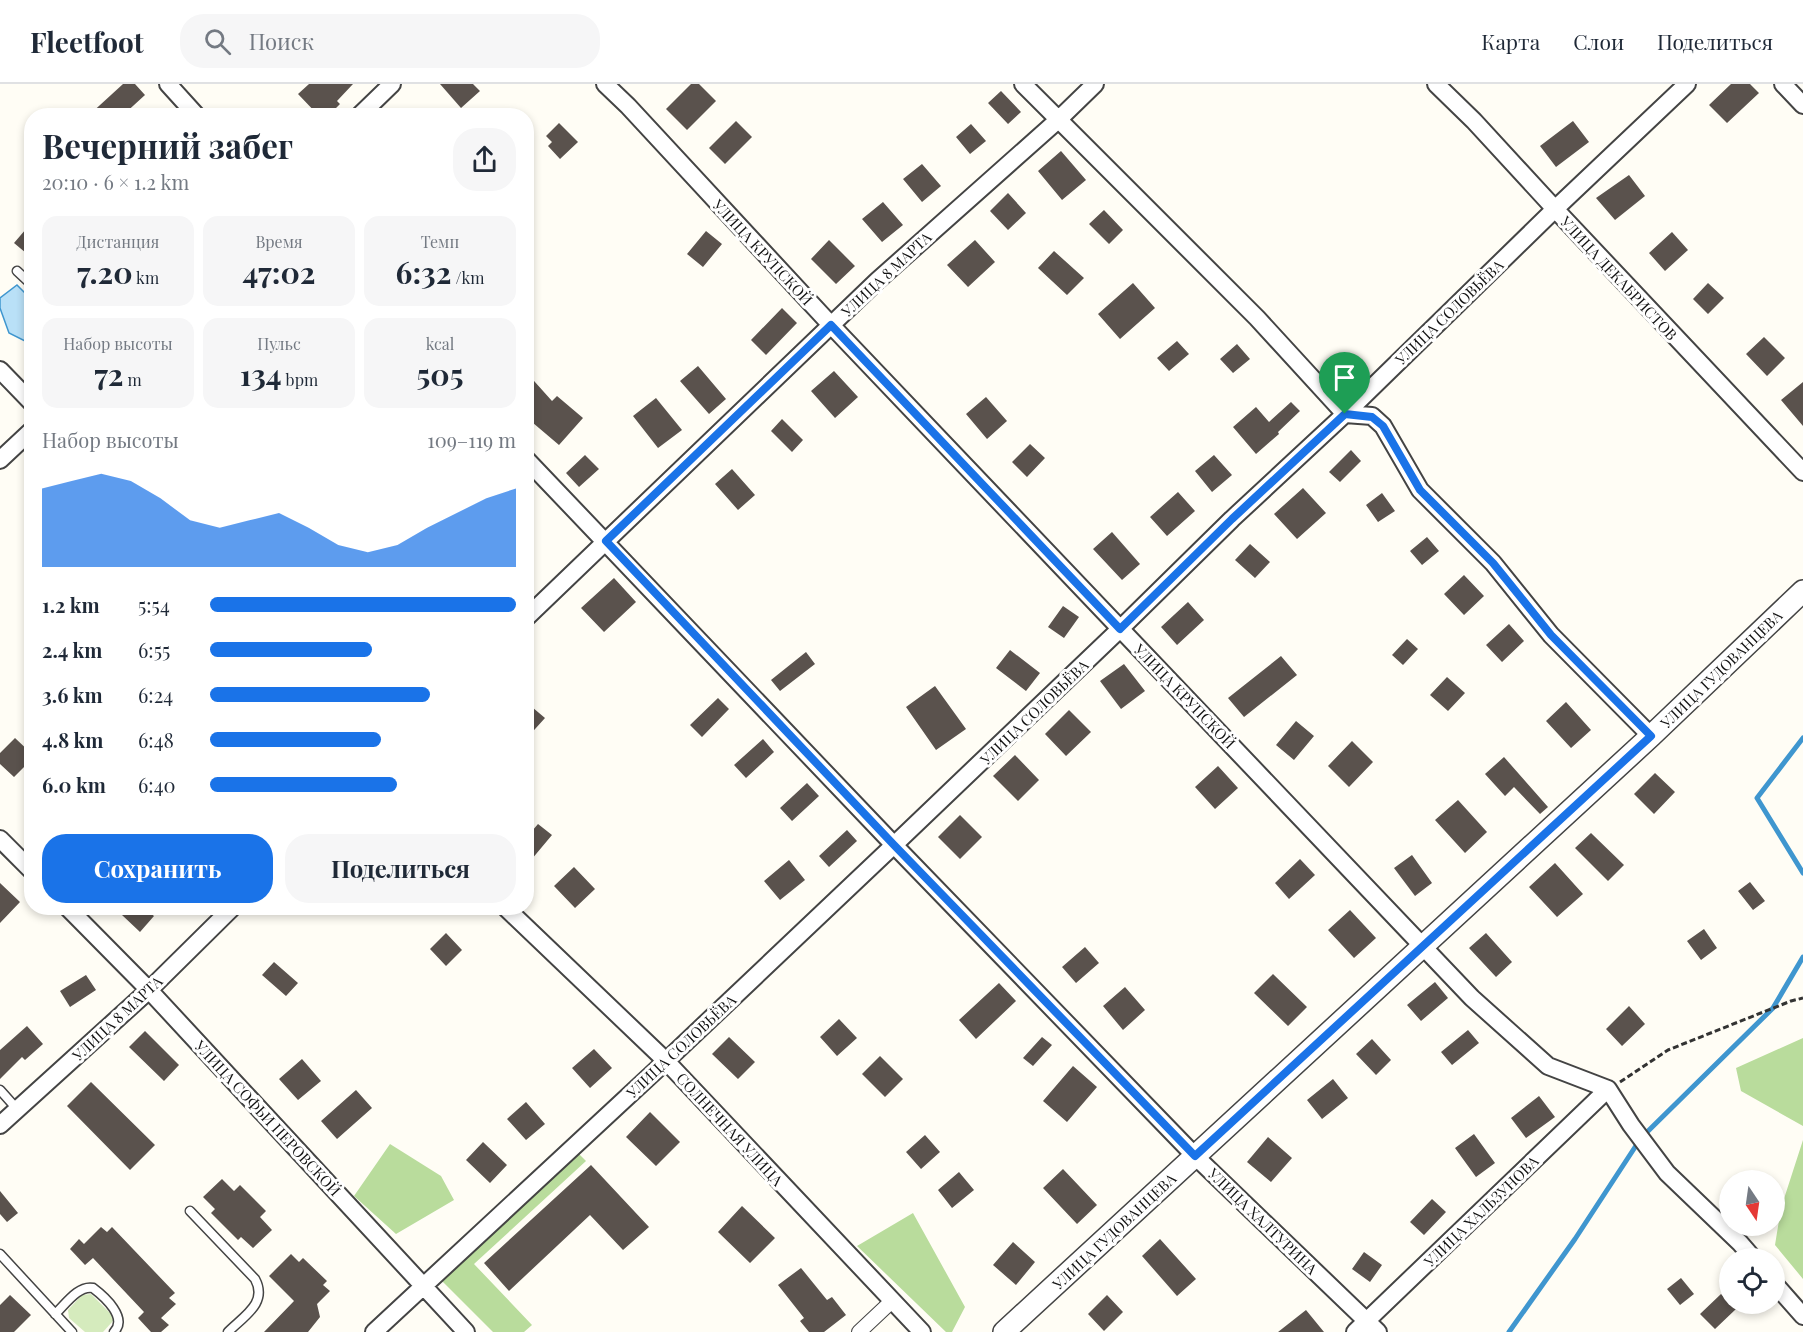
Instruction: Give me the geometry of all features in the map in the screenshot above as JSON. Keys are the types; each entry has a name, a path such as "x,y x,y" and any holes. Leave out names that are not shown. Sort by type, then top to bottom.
{"street":[{"path":"168,84 190,108"},
{"path":"367,108 392,84"},
{"name":"УЛИЦА КРУПСКОЙ","path":"605,84 831,325 1472,998 1548,1066 1608,1089"},
{"path":"1023,84 1257,318 1345,414 1372,417 1383,426 1420,490 1493,563 1551,635 1651,736"},
{"name":"УЛИЦА 8 МАРТА","path":"534,610 877,281 1058,120 1095,84"},
{"name":"УЛИЦА ДЕКАБРИСТОВ","path":"1436,84 1474,121 1803,472"},
{"name":"УЛИЦА СОЛОВЬЁВА","path":"374,1332 666,1061 894,845 1687,84"},
{"path":"1783,84 1803,105"},
{"path":"0,370 24,395"},
{"path":"0,460 24,438"},
{"name":"УЛИЦА ХАЛТУРИНА","path":"534,467 894,845 1195,1156 1366,1328"},
{"name":"УЛИЦА ГУДОВАНЦЕВА","path":"1005,1332 1651,736 1803,591"},
{"path":"0,839 24,863"},
{"name":"УЛИЦА СОФЬИ ПЕРОВСКОЙ","path":"75,915 149,990 466,1332"},
{"name":"УЛИЦА 8 МАРТА","path":"0,1125 149,990 225,915"},
{"name":"СОЛНЕЧНАЯ УЛИЦА","path":"514,915 666,1061 922,1332"},
{"path":"1608,1089 1631,1125 1667,1173 1744,1248"},
{"name":"УЛИЦА ХАЛЬЗУНОВА","path":"1366,1328 1608,1089"},
{"path":"1785,1296 1803,1316"},
{"path":"859,1332 892,1301"}],"lane":[{"path":"18,271 24,277"},
{"path":"0,1090 17,1109"},
{"path":"190,1211 255,1279 258,1286 260,1293 255,1306 228,1332"},
{"path":"0,1254 72,1332"},
{"path":"56,1314 79,1291 88,1287 93,1288 118,1316 119,1325 114,1332"}],"path":[{"path":"1608,1089 1668,1050 1803,998"}],"green space":[{"path":"1803,1038 1803,1126 1741,1091 1736,1068"},
{"path":"1803,1140 1803,1279 1785,1257 1785,1248 1777,1248 1775,1245 1776,1236 1785,1236 1785,1196"},
{"path":"390,1144 441,1176 454,1200 396,1234 354,1196"},
{"path":"578,1153 586,1161 474,1264 532,1325 524,1332 493,1332 442,1281"},
{"path":"913,1213 965,1307 952,1332 946,1332 857,1246"},
{"path":"91,1294 112,1315 113,1321 103,1332 85,1332 69,1318 68,1310 82,1295"}],"water":[{"path":"17,285 24,292 24,340 9,333 0,308 0,298"}],"building":[{"path":"123,84 135,84 145,95 131,108 97,108"},
{"path":"309,84 353,84 337,101 340,104 336,108 311,108 298,94"},
{"path":"440,84 473,84 480,91 461,108"},
{"path":"691,84 699,84 716,101 687,130 666,109"},
{"path":"1731,84 1750,84 1759,93 1727,123 1709,105"},
{"path":"1001,91 1021,112 1008,124 988,103"},
{"path":"736,121 752,137 725,164 709,148"},
{"path":"1573,121 1589,142 1556,167 1540,146"},
{"path":"559,123 578,142 560,159 548,146 552,142 546,136"},
{"path":"971,124 986,141 970,154 956,137"},
{"path":"1061,151 1086,180 1062,200 1038,171"},
{"path":"922,164 941,186 922,202 903,179"},
{"path":"1629,175 1645,196 1615,220 1596,198"},
{"path":"1008,193 1026,213 1008,230 990,211"},
{"path":"883,202 903,225 882,242 862,219"},
{"path":"1104,210 1123,230 1109,244 1089,224"},
{"path":"24,231 24,251 14,243"},
{"path":"706,231 722,244 703,267 687,254"},
{"path":"1672,232 1688,250 1665,271 1649,253"},
{"path":"829,240 855,266 836,284 811,259"},
{"path":"975,240 995,262 968,287 947,265"},
{"path":"1054,251 1084,278 1067,295 1038,268"},
{"path":"1133,283 1155,308 1120,339 1098,314"},
{"path":"1708,283 1724,298 1708,314 1693,299"},
{"path":"782,308 797,323 766,355 751,340"},
{"path":"1764,337 1785,358 1767,376 1746,354"},
{"path":"1177,341 1189,354 1169,371 1157,358"},
{"path":"1237,344 1250,359 1233,373 1220,359"},
{"path":"698,366 726,399 709,414 680,381"},
{"path":"834,371 858,397 835,418 811,391"},
{"path":"534,381 552,401 557,396 583,418 559,445 534,424"},
{"path":"1803,382 1803,426 1781,400"},
{"path":"986,397 1007,421 987,439 966,414"},
{"path":"656,398 682,430 658,448 633,416"},
{"path":"1291,402 1300,411 1256,454 1233,427 1256,407 1269,422"},
{"path":"782,419 803,440 792,452 771,431"},
{"path":"1030,444 1045,458 1027,477 1012,462"},
{"path":"1351,450 1361,461 1340,482 1329,472"},
{"path":"585,455 599,469 579,487 566,473"},
{"path":"1214,455 1232,475 1212,492 1195,471"},
{"path":"732,469 755,495 738,510 715,484"},
{"path":"1303,488 1326,513 1297,539 1274,514"},
{"path":"1178,492 1195,511 1167,536 1150,517"},
{"path":"1382,493 1395,511 1378,522 1366,505"},
{"path":"1112,532 1140,564 1122,580 1093,549"},
{"path":"1427,537 1439,551 1422,565 1410,551"},
{"path":"1250,544 1270,562 1255,578 1235,560"},
{"path":"1464,575 1484,596 1464,615 1444,594"},
{"path":"614,578 636,602 604,632 581,608"},
{"path":"1188,602 1204,620 1177,645 1161,627"},
{"path":"1063,606 1079,617 1064,638 1048,627"},
{"path":"1509,624 1524,641 1502,662 1486,645"},
{"path":"1407,639 1418,649 1403,665 1392,655"},
{"path":"1010,650 1040,673 1026,691 996,668"},
{"path":"806,652 815,664 780,691 771,680"},
{"path":"1281,656 1297,675 1244,717 1228,698"},
{"path":"1124,664 1145,691 1121,709 1100,681"},
{"path":"1447,677 1465,693 1448,711 1430,695"},
{"path":"935,686 966,729 936,750 906,707"},
{"path":"718,698 729,709 702,737 690,725"},
{"path":"1566,702 1591,730 1571,748 1546,721"},
{"path":"534,709 545,718 534,730"},
{"path":"1069,710 1091,732 1066,756 1045,734"},
{"path":"1296,721 1314,736 1294,760 1276,745"},
{"path":"15,738 24,746 24,767 14,777 0,764 0,753"},
{"path":"763,739 774,752 746,778 734,765"},
{"path":"1352,741 1373,762 1349,787 1328,766"},
{"path":"1015,755 1039,780 1018,801 993,776"},
{"path":"1504,757 1548,807 1540,814 1514,787 1505,796 1485,774"},
{"path":"1218,766 1238,788 1215,809 1195,787"},
{"path":"1655,773 1675,792 1654,814 1634,794"},
{"path":"807,783 819,796 792,821 780,808"},
{"path":"1458,800 1487,832 1465,853 1435,820"},
{"path":"960,815 982,837 960,859 938,837"},
{"path":"538,824 552,835 534,856 534,829"},
{"path":"847,830 857,841 829,867 819,856"},
{"path":"1591,833 1624,865 1608,881 1575,848"},
{"path":"1412,855 1432,883 1415,896 1394,868"},
{"path":"1300,859 1315,875 1289,899 1275,883"},
{"path":"789,860 805,880 780,900 764,881"},
{"path":"1555,863 1583,894 1557,917 1529,887"},
{"path":"574,867 595,889 575,908 554,886"},
{"path":"1750,882 1765,901 1753,910 1738,891"},
{"path":"0,883 20,902 0,923"},
{"path":"1350,910 1376,938 1354,958 1328,930"},
{"path":"122,915 154,916 140,932"},
{"path":"1704,929 1717,948 1701,960 1687,941"},
{"path":"446,933 462,950 446,966 430,949"},
{"path":"1486,933 1512,962 1496,977 1469,948"},
{"path":"1085,947 1099,963 1076,983 1062,967"},
{"path":"274,962 298,983 286,996 262,975"},
{"path":"1273,974 1307,1007 1288,1026 1254,993"},
{"path":"86,975 96,990 70,1007 60,991"},
{"path":"1435,982 1448,998 1421,1021 1407,1005"},
{"path":"999,983 1016,1001 976,1039 959,1020"},
{"path":"1125,987 1145,1010 1123,1030 1103,1006"},
{"path":"1629,1006 1645,1024 1622,1046 1606,1029"},
{"path":"839,1019 857,1038 837,1056 820,1037"},
{"path":"27,1026 43,1044 25,1060 22,1057 0,1079 0,1050"},
{"path":"1468,1030 1479,1043 1452,1065 1441,1052"},
{"path":"145,1031 179,1065 164,1081 129,1047"},
{"path":"729,1037 755,1062 738,1079 712,1054"},
{"path":"1042,1037 1052,1045 1033,1066 1023,1058"},
{"path":"1372,1039 1391,1060 1376,1075 1356,1054"},
{"path":"594,1049 612,1068 590,1088 572,1068"},
{"path":"880,1056 903,1079 885,1097 862,1074"},
{"path":"302,1059 321,1081 298,1100 279,1079"},
{"path":"1073,1066 1097,1087 1067,1122 1043,1101"},
{"path":"1333,1079 1348,1098 1322,1119 1307,1100"},
{"path":"91,1082 155,1145 130,1170 67,1106"},
{"path":"356,1090 372,1108 337,1139 321,1121"},
{"path":"1539,1096 1555,1117 1526,1138 1511,1118"},
{"path":"526,1102 545,1124 526,1140 507,1119"},
{"path":"650,1112 680,1142 656,1166 626,1137"},
{"path":"1474,1134 1495,1163 1476,1177 1455,1148"},
{"path":"925,1135 940,1152 921,1169 906,1152"},
{"path":"1268,1137 1292,1158 1271,1182 1247,1162"},
{"path":"483,1142 507,1165 490,1183 466,1160"},
{"path":"591,1165 649,1227 623,1250 590,1215 509,1291 484,1263"},
{"path":"1063,1169 1097,1205 1077,1224 1043,1188"},
{"path":"959,1172 974,1190 952,1208 938,1190"},
{"path":"222,1179 234,1191 240,1185 266,1211 260,1217 272,1230 253,1248 241,1237 238,1240 211,1213 215,1209 203,1197"},
{"path":"0,1191 18,1213 7,1222 0,1214"},
{"path":"1432,1199 1446,1212 1424,1235 1410,1222"},
{"path":"742,1206 775,1238 750,1263 718,1232"},
{"path":"101,1227 107,1232 112,1227 175,1293 169,1298 176,1304 161,1318 169,1325 161,1332 151,1332 138,1318 144,1312 93,1258 85,1265 70,1249 79,1239 84,1244"},
{"path":"1160,1239 1196,1279 1177,1296 1142,1256"},
{"path":"1013,1242 1035,1262 1016,1285 993,1265"},
{"path":"1364,1252 1382,1265 1370,1282 1352,1269"},
{"path":"291,1254 299,1262 303,1258 327,1281 323,1285 330,1291 317,1304 320,1317 308,1332 264,1332 294,1301 269,1276"},
{"path":"801,1268 827,1300 832,1297 846,1315 824,1332 809,1332 800,1321 804,1318 778,1285"},
{"path":"1681,1278 1694,1294 1680,1305 1667,1289"},
{"path":"10,1295 31,1315 14,1332 0,1332 0,1305"},
{"path":"1107,1295 1123,1312 1104,1331 1088,1314"},
{"path":"1719,1296 1719,1314 1731,1314 1715,1329 1700,1314"},
{"path":"1306,1310 1324,1332 1278,1332"}],"waterway":[{"path":"1803,738 1757,798 1803,873"},
{"path":"1509,1332 1575,1239 1641,1138 1773,1008 1803,957"}],"route":[{"path":"831,325 1120,629 1232,519 1345,414 1372,417 1383,426 1420,490 1493,563 1551,635 1651,736 1195,1156 894,845 606,541 831,325"}]}
